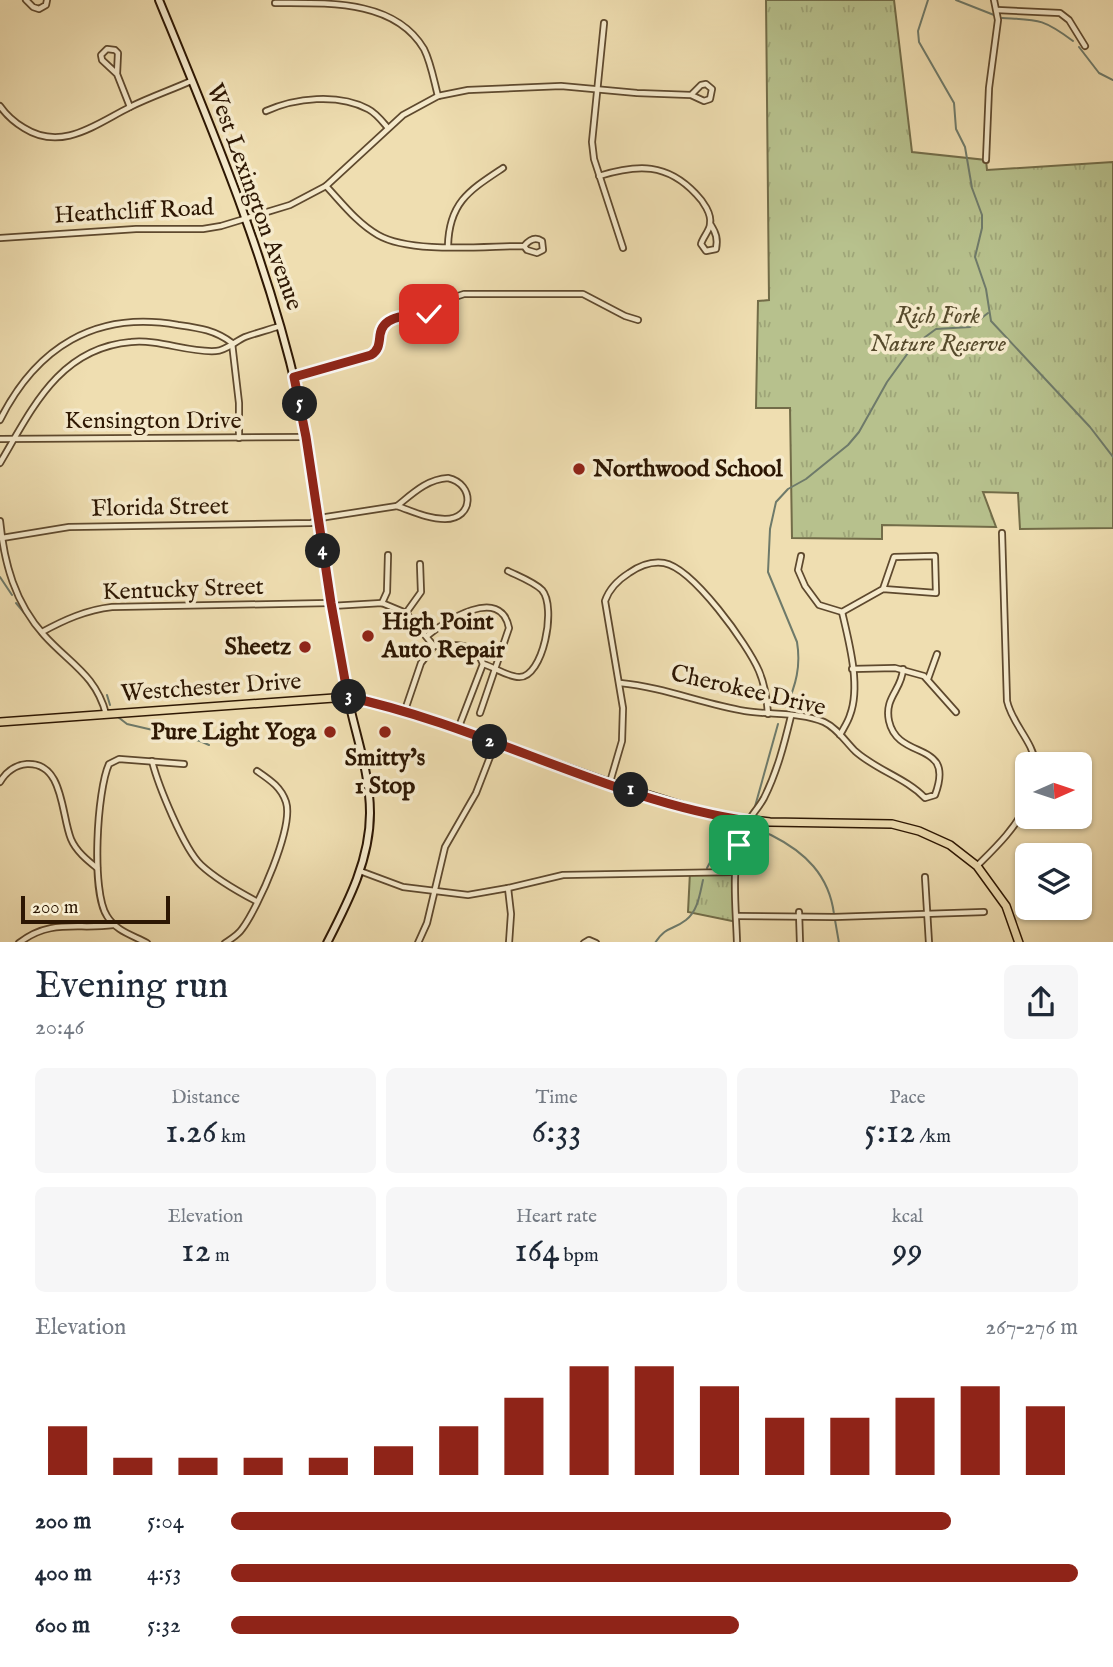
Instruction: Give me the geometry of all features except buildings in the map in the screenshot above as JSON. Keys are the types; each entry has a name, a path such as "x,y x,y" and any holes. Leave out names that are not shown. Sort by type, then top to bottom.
{"main road":[{"name":"Westchester Drive","path":"0,722 348,697 405,710 495,744 689,810 749,821 892,824 919,831 950,845 977,866 1006,906 1019,942"}],"street":[{"path":"26,0 39,9 46,5 47,0"},
{"name":"West Lexington Avenue","path":"159,0 246,218 294,377 306,437 331,605 363,759 370,813 367,844 360,871 327,942"},
{"path":"986,160 989,88 997,10 994,0"},
{"path":"275,3 357,2 386,9 402,20 424,49 438,96"},
{"path":"997,10 1060,13 1069,20 1085,46"},
{"path":"604,23 593,142 594,159 623,248"},
{"path":"117,74 118,53 107,49 101,55 102,60 117,74 131,107"},
{"path":"0,106 13,121 33,134 50,138 80,133 191,81"},
{"name":"Heathcliff Road","path":"0,238 136,229 203,229 301,201 326,186 404,114 438,96 468,90 561,86 691,95 704,101 710,99 712,89 701,85 696,87 691,95"},
{"path":"266,111 289,101 342,100 368,108 388,128"},
{"path":"599,176 634,167 654,169 671,175 699,197 706,208 710,225 716,232 717,244 716,249 706,251 701,244 710,225"},
{"path":"448,246 448,231 465,195 503,168"},
{"path":"326,186 360,222 394,242 416,247 524,246"},
{"path":"294,377 371,355 378,349 382,328 387,322 436,313 455,297 464,294 583,294 638,320"},
{"path":"0,420 25,379 51,352 84,333 107,325 129,321 168,323 220,333 232,343 239,403 239,438"},
{"path":"0,463 27,413 56,376 81,358 106,347 131,342 218,351 232,343 280,326"},
{"name":"Kensington Drive","path":"0,439 306,437"},
{"path":"442,479 454,480 467,492 465,511 455,518 426,516 397,506 423,485 442,479"},
{"name":"Florida Street","path":"2,538 69,527 311,523 326,517 397,506"},
{"path":"0,521 9,572 26,612 94,685 101,696 106,714"},
{"path":"1002,533 1007,701 1011,715 1033,752"},
{"path":"388,555 387,592 382,603 406,614 435,646"},
{"path":"801,556 798,570 805,586 819,605 842,612 883,589 936,593 935,556 894,557 883,589"},
{"path":"610,783 622,741 623,708 606,608 608,593 621,578 635,568 664,563 678,569 694,584 735,631 752,656 764,683 768,714"},
{"path":"406,614 421,592 420,564"},
{"path":"405,710 421,663 435,646 454,644 466,647 474,651 483,664 517,678 524,676 534,666 546,638 548,604 542,590 508,571"},
{"name":"Kentucky Street","path":"42,632 62,621 112,607 382,603"},
{"path":"427,636 446,621 464,612 484,608 498,610 507,618 509,628 480,713"},
{"path":"839,735 851,714 854,692 853,659 842,612"},
{"path":"928,679 937,654"},
{"path":"458,729 483,664"},
{"path":"852,669 902,669 928,679 956,712"},
{"name":"Cherokee Drive","path":"620,683 646,685 717,706 816,719 832,727 858,754 877,768 911,784 927,798 935,795 941,780 938,762 901,741 889,722 889,701 899,683 902,669"},
{"path":"737,942 736,872 742,831 763,800 774,776 791,716"},
{"path":"418,942 445,847 476,793 495,744"},
{"path":"145,942 113,925 104,911 97,869 107,768 119,759 184,764"},
{"path":"152,761 180,829 199,863 213,875 256,901"},
{"path":"0,782 9,771 21,766 35,765 47,770 57,785 72,842 97,869"},
{"path":"226,942 241,930 256,901 281,847 288,814 282,793 257,771"},
{"path":"977,866 1006,836 1015,822"},
{"path":"360,871 403,887 468,895 563,875 736,872"},
{"path":"925,877 929,942"},
{"path":"508,888 511,915 509,942"},
{"path":"737,916 984,912"},
{"path":"799,915 800,942"},
{"path":"20,942 31,934 58,926 113,925"}],"green space":[{"name":"Rich Fork Nature Reserve","path":"766,0 894,0 912,152 986,160 987,170 1113,162 1113,528 1020,529 1018,493 983,492 996,527 882,525 882,539 792,538 790,408 756,408 758,301 769,300"},
{"path":"690,872 736,872 737,922 688,912"}],"waterway":[{"path":"928,0 918,31 919,42 954,103 956,129 965,147 972,188 982,215 982,228 975,257 986,289 991,321 1090,427 1113,457"},
{"path":"956,0 994,15"},
{"path":"1002,18 1039,22 1073,41"},
{"path":"1079,47 1099,73 1113,80"},
{"path":"786,707 797,675 798,651 797,642 768,572 770,529 776,502 788,489 806,479 848,445 913,346 936,329 970,327 988,313"},
{"path":"0,577 12,595"},
{"path":"16,603 31,621"},
{"path":"107,695 110,705"},
{"path":"118,717 127,724 209,745"},
{"path":"754,810 778,724"},
{"path":"707,868 729,827 745,826 760,830 794,849 813,866 827,888 834,914"},
{"path":"656,942 666,931 690,916 698,902 703,880"},
{"path":"835,920 839,942"}],"place":[{"name":"Northwood School","path":"579,469"},
{"name":"High Point Auto Repair","path":"368,636"},
{"name":"Sheetz","path":"305,647"},
{"name":"Pure Light Yoga","path":"330,732"},
{"name":"Smitty's 1 Stop","path":"385,732"}],"route":[{"path":"429,314 387,322 380,332 378,349 371,355 294,377 348,697 405,710 495,744 689,810 749,821 742,831 739,845"}]}
